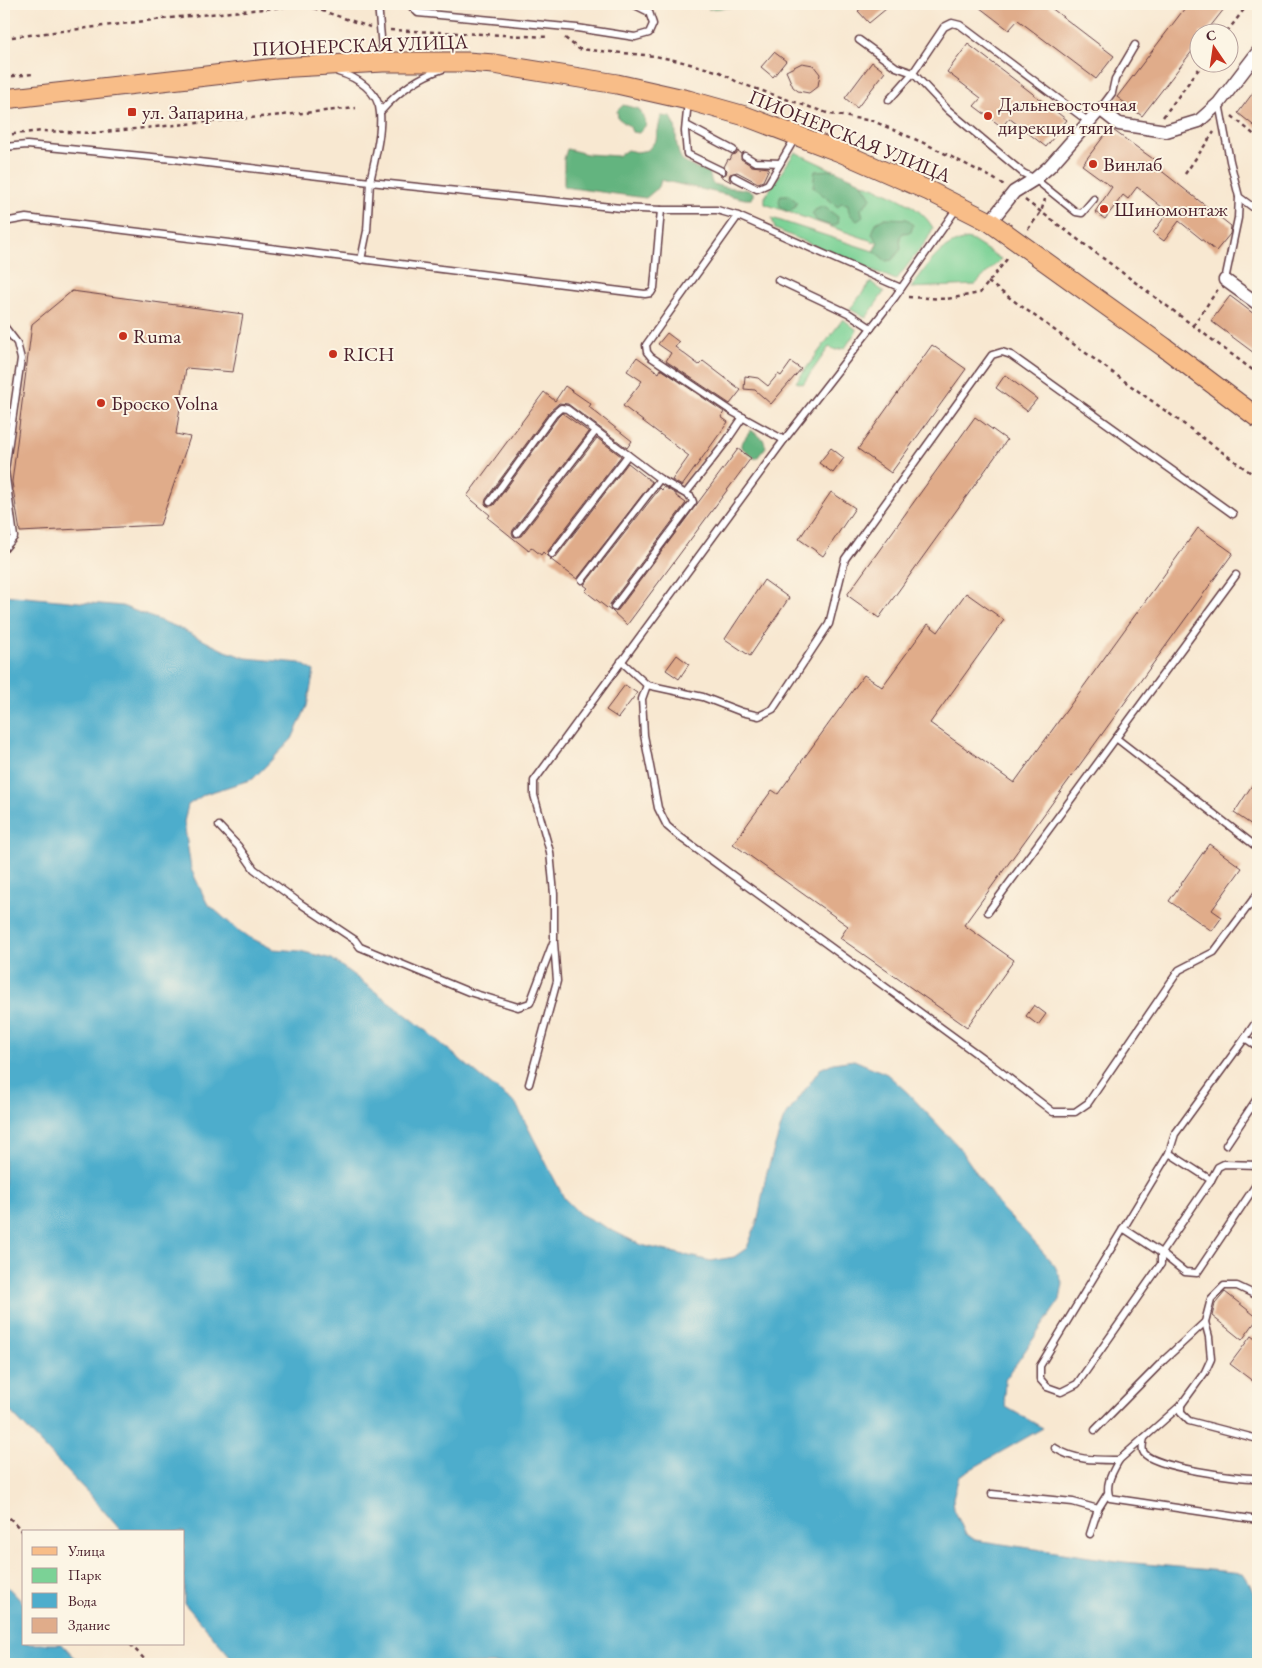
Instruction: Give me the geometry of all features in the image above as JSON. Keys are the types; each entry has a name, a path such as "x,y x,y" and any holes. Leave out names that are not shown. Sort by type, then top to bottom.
{"main road":[{"name":"ПИОНЕРСКАЯ УЛИЦА","path":"4,99 315,65 383,62 467,62 494,64 617,84 688,100 745,116 797,135 896,176 990,222 1164,347 1258,418"}],"street":[{"path":"990,222 1014,192 1050,166 1100,109 1119,124 1166,132 1199,121 1219,102 1258,52"},
{"path":"1225,280 1258,304"}],"lane":[{"path":"378,4 383,62"},
{"path":"409,4 418,13 577,28 636,37 649,33 652,24 649,12 632,4"},
{"path":"888,100 913,72 944,27 952,23 960,25 1089,122"},
{"path":"859,40 896,67 913,72 948,110 1023,173 1035,178 1078,214 1082,213 1094,199"},
{"path":"1100,109 1112,93 1115,79 1135,45"},
{"path":"381,112 396,95 410,84 431,73 467,62"},
{"path":"315,65 347,74 367,86 376,99 381,112 377,148 370,182 367,231 361,260"},
{"path":"688,100 686,125 687,154 722,171"},
{"path":"1219,102 1239,197 1238,218 1225,280"},
{"path":"686,125 733,150"},
{"path":"734,177 757,189 768,184 797,135"},
{"path":"4,147 27,145 174,159 516,198 661,210 717,210 738,216 901,288"},
{"path":"745,156 755,162 780,162"},
{"path":"1239,197 1258,211"},
{"path":"529,1084 557,981 554,940 554,894 550,852 534,795 534,781 784,440 901,288 959,206"},
{"path":"4,222 26,218 645,294 651,292 654,288 661,210"},
{"path":"738,216 646,345 647,352 651,358 734,412 784,440"},
{"path":"778,280 848,312 871,328"},
{"path":"4,326 17,343 21,359 5,470 14,537 4,549"},
{"path":"621,661 647,685 703,696 742,712 759,716 773,708 829,624 845,559 992,355 1002,352 1011,355 1233,514"},
{"path":"490,502 554,414 561,408 568,409 660,479 693,498 693,502 614,608"},
{"path":"686,493 744,417"},
{"path":"517,533 596,432"},
{"path":"552,554 628,455"},
{"path":"582,580 660,479"},
{"path":"988,912 1236,575"},
{"path":"647,685 642,699 644,735 658,808 668,826 680,837 988,1062 1053,1112 1075,1112 1088,1103 1179,970 1214,952 1258,893"},
{"path":"1116,738 1258,848"},
{"path":"220,826 238,846 254,869 295,900 355,940 360,947 469,992 518,1007 530,1003 554,940"},
{"path":"1258,1019 1175,1134 1169,1153 1040,1366 1040,1379 1047,1387 1061,1392 1077,1384 1160,1264 1161,1253 1218,1167 1224,1164 1258,1165"},
{"path":"1245,1038 1258,1047"},
{"path":"1226,1145 1258,1097"},
{"path":"1169,1153 1211,1180"},
{"path":"1123,1228 1161,1253 1185,1272 1197,1273 1258,1182"},
{"path":"1090,1534 1098,1509 1108,1492 1113,1471 1119,1460 1181,1405 1206,1372 1211,1359 1209,1337 1205,1322 1211,1299 1224,1286 1237,1286 1258,1296"},
{"path":"1095,1430 1164,1360 1205,1322"},
{"path":"1181,1405 1181,1414 1189,1421 1258,1439"},
{"path":"1145,1437 1142,1446 1143,1452 1163,1465 1238,1477 1258,1478"},
{"path":"1055,1448 1065,1455 1093,1460 1119,1460"},
{"path":"1108,1492 1110,1498 1258,1520"},
{"path":"992,1494 1073,1502 1098,1509"}],"path":[{"path":"1234,22 1248,4"},
{"path":"1158,123 1196,72"},
{"path":"4,77 33,74"},
{"path":"1219,102 1229,114 1258,138"},
{"path":"4,135 42,131 92,133 356,108"},
{"path":"1185,174 1222,120"},
{"path":"1014,192 1258,374"},
{"path":"1028,230 1041,212"},
{"path":"895,296 947,300 980,293 1006,259"},
{"path":"1193,326 1225,280"},
{"path":"988,282 1258,478"},
{"path":"4,1512 22,1531"},
{"path":"132,1646 149,1664"}],"green space":[{"path":"713,4 775,4 708,9"},
{"path":"623,105 639,109 644,117 646,125 639,133 632,132 630,127 618,118 617,111"},
{"path":"661,116 671,117 675,128 678,152 684,161 693,167 709,172 712,183 722,187 753,192 751,199 661,180 659,187 646,198 564,187 564,159 567,149 587,154 618,156 627,150 637,152 648,150 656,140"},
{"path":"795,152 898,198 919,211 927,219 933,228 927,240 896,280 775,229 772,218 873,251 878,243 765,204 765,197"},
{"path":"834,170 861,182 871,198 861,209 863,217 857,221 850,213 848,204 841,203 838,207 813,187 815,171"},
{"path":"781,195 789,195 797,202 794,208 788,212 780,206"},
{"path":"823,206 838,217 837,224 832,226 817,221 812,214"},
{"path":"885,218 907,219 913,225 911,232 903,233 900,237 901,249 892,260 886,261 874,251 878,242 872,234 876,223"},
{"path":"967,239 1001,259 975,285 911,288 941,251 948,246"},
{"path":"871,282 884,292 866,318 850,309"},
{"path":"843,319 857,330 845,348 836,350 829,347 803,384 796,382"},
{"path":"751,430 763,439 766,447 756,459 741,447 741,444"}],"water":[{"path":"4,595 122,606 177,627 223,650 246,658 300,663 314,671 307,706 292,739 253,779 205,794 188,805 184,822 191,869 207,903 241,933 273,949 300,951 332,959 413,1020 516,1104 564,1198 580,1214 641,1245 711,1261 734,1257 747,1248 758,1219 766,1175 783,1120 820,1069 833,1063 854,1060 887,1074 908,1093 958,1146 1000,1207 1055,1266 1063,1284 1060,1300 1005,1380 1004,1397 1006,1407 1043,1428 959,1476 953,1498 954,1509 965,1533 975,1540 1124,1562 1243,1573 1253,1594 1258,1617 1258,1664 237,1664 185,1604 185,1530 120,1530 89,1494 4,1405"},
{"path":"4,1583 22,1602 22,1646 64,1646 81,1664 4,1664"}],"building":[{"path":"867,4 892,4 869,23 858,11"},
{"path":"975,4 1046,4 1114,56 1096,79 1018,20 1009,30"},
{"path":"1188,4 1228,4 1214,22 1190,22 1190,54 1142,116 1117,97"},
{"path":"968,44 1067,120 1046,147 1009,118 1002,127 974,106 981,98 947,72"},
{"path":"774,52 786,61 773,77 761,67"},
{"path":"872,62 885,72 857,108 845,98"},
{"path":"802,63 813,65 820,74 818,86 809,93 798,91 793,87 786,71"},
{"path":"1258,86 1258,129 1238,113"},
{"path":"1110,128 1156,161 1154,165 1231,226 1230,234 1216,251 1179,221 1164,241 1153,233 1168,212 1137,187 1128,199 1123,195 1105,219 1095,212 1112,187 1082,165"},
{"path":"738,151 741,153 741,159 752,166 769,168 763,181 758,183 737,172 730,174 731,182 720,176 726,174 727,170 724,167 728,159 730,160 732,155"},
{"name":"Броско Volna","path":"72,291 243,314 233,372 186,368 176,434 190,437 160,525 20,532 12,482 32,324"},
{"path":"1230,296 1258,317 1258,356 1211,321"},
{"path":"667,333 679,342 675,347 699,365 703,361 741,390 730,404 666,361 671,353 658,344"},
{"path":"932,345 966,369 891,473 858,449"},
{"path":"637,357 659,373 661,369 724,412 721,417 728,422 682,486 672,480 689,456 623,406 642,381 627,371"},
{"path":"791,362 801,369 771,404 755,390 744,389 745,376 758,378 768,386 778,374 781,376"},
{"path":"1005,375 1037,399 1027,411 996,388"},
{"path":"565,386 591,404 589,407 632,441 627,448 568,404 559,403 550,411 486,499 485,504 487,506 494,505 562,413 589,432 513,530 512,534 514,537 521,536 597,438 621,456 548,551 548,557 543,552 541,555 531,547 529,551 488,518 490,515 467,496 544,392 555,401"},
{"path":"975,417 1007,440 879,618 847,595"},
{"path":"831,448 844,458 833,473 819,463"},
{"path":"738,449 751,458 627,625 612,611 618,610"},
{"path":"628,463 652,482 577,579 550,559 556,557"},
{"path":"664,487 686,503 610,604 611,611 585,591 588,588 584,585 660,488 662,490"},
{"path":"831,492 855,508 823,556 799,539"},
{"path":"1198,528 1233,553 964,925 1014,960 967,1027 840,938 848,926 733,844 772,790 778,794 864,675 882,687 928,624 938,632 966,593 1004,620 930,723 1014,783"},
{"path":"764,580 789,598 750,656 725,639"},
{"path":"677,655 689,664 679,679 666,670"},
{"path":"625,685 637,693 618,718 606,710"},
{"path":"1258,776 1258,829 1234,813"},
{"path":"1209,844 1242,868 1212,910 1222,917 1212,931 1169,901"},
{"path":"1034,1005 1046,1014 1038,1025 1026,1016"},
{"path":"1225,1292 1258,1318 1242,1340 1212,1316 1215,1304"},
{"path":"1251,1336 1258,1341 1258,1385 1230,1364"}],"place":[{"name":"ул. Запарина","path":"132,112"},
{"name":"Дальневосточная дирекция тяги","path":"988,116"},
{"name":"Винлаб","path":"1093,164"},
{"name":"Шиномонтаж","path":"1104,209"},
{"name":"Ruma","path":"123,336"},
{"name":"RICH","path":"333,354"},
{"name":"Броско Volna","path":"101,403"}]}
